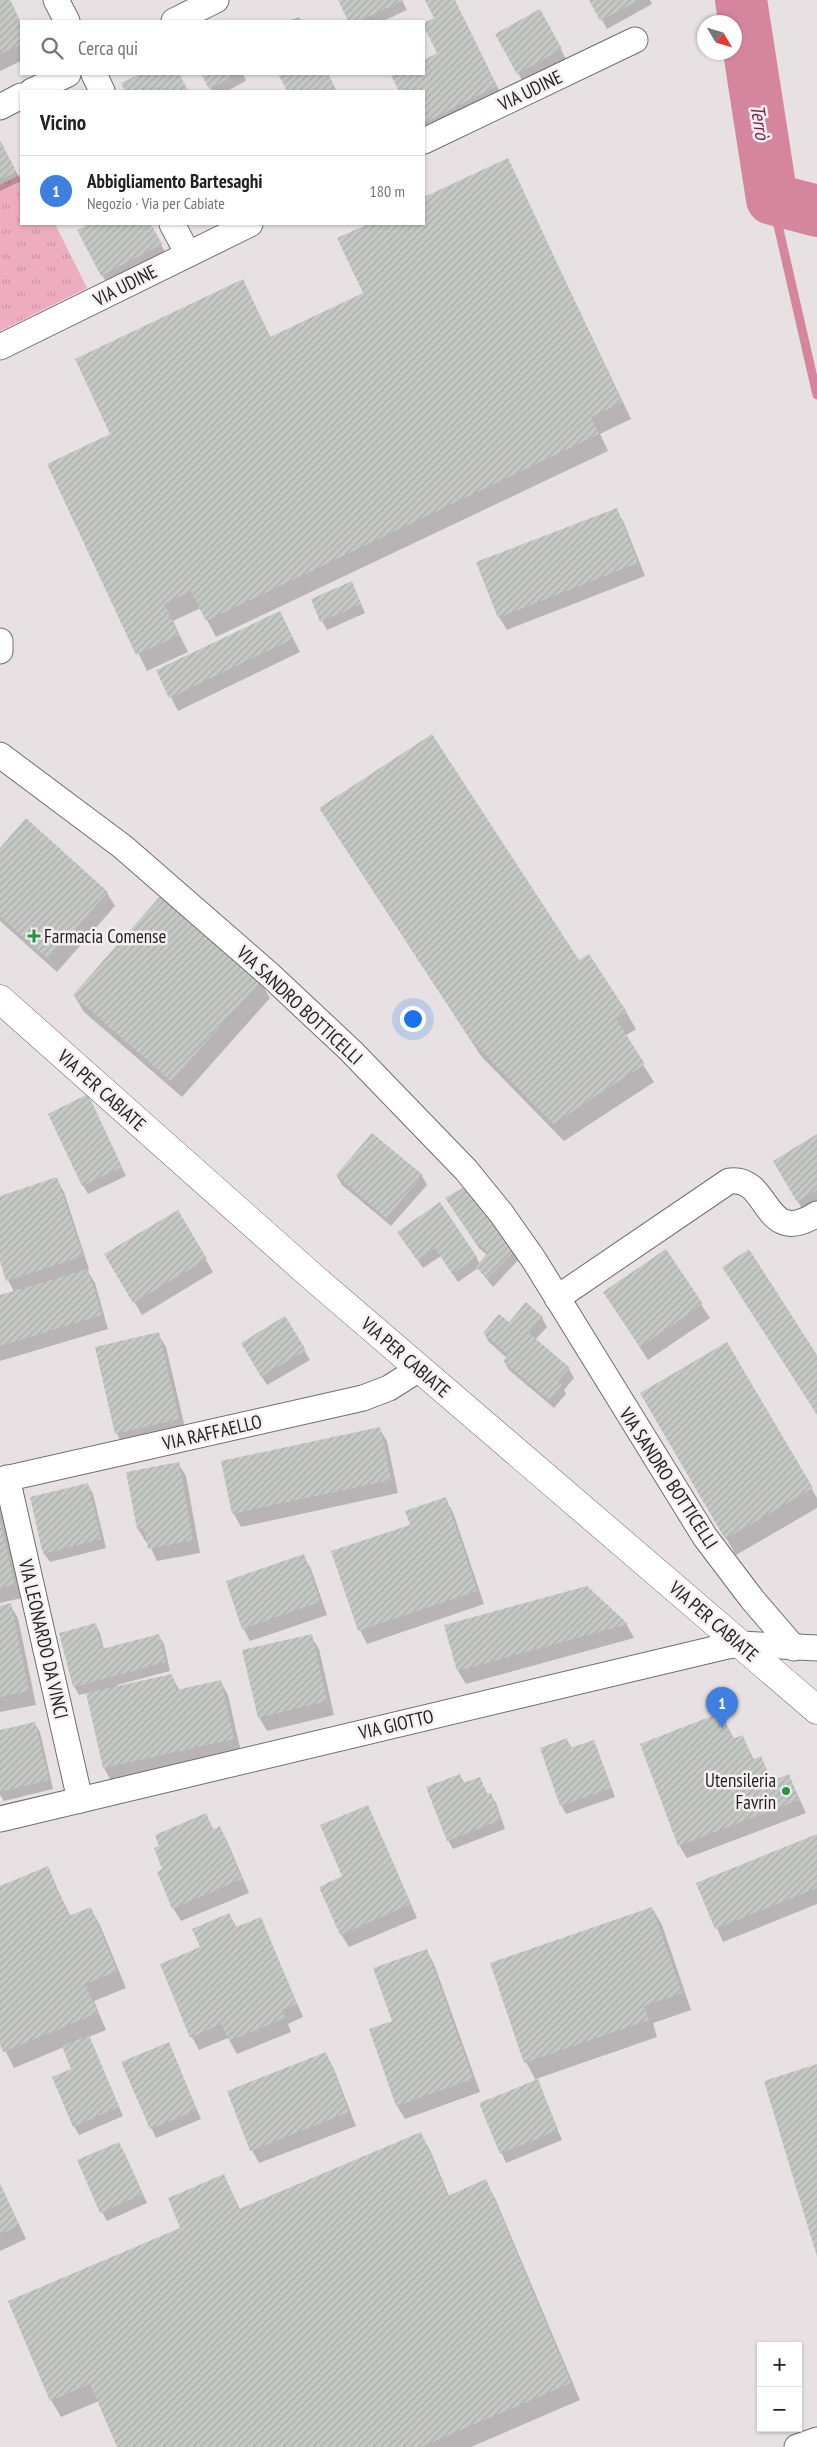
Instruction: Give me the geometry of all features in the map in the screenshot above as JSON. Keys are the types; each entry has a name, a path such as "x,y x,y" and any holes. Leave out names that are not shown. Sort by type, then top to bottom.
{"street":[{"path":"56,0 66,20"},
{"path":"176,20 216,0"},
{"name":"VIA UDINE","path":"425,141 635,40"},
{"path":"34,90 66,75"},
{"path":"94,75 102,90"},
{"path":"0,106 20,96"},
{"path":"173,225 188,254"},
{"name":"VIA UDINE","path":"0,348 248,225"},
{"path":"0,640 0,650"},
{"name":"VIA SANDRO BOTTICELLI","path":"0,755 123,847 284,987 352,1051 476,1181 518,1237 705,1537 752,1599 806,1648"},
{"name":"VIA PER CABIATE","path":"0,999 419,1368 817,1710"},
{"path":"556,1298 729,1181 743,1181 750,1185 768,1211 780,1220 796,1223 817,1214"},
{"name":"VIA RAFFAELLO","path":"4,1479 363,1398 389,1388 419,1368"},
{"name":"VIA LEONARDO DA VINCI","path":"4,1479 80,1800"},
{"name":"VIA GIOTTO","path":"0,1819 741,1644 806,1648"},
{"path":"798,2447 817,2440"}],"green space":[{"path":"20,175 20,225 56,225 87,288 0,331 0,185"}],"building":[{"path":"0,0 10,0 20,21 20,44 0,54"},
{"path":"338,0 404,0 361,20 348,20"},
{"path":"425,0 455,0 497,86 425,122 425,90 398,90 391,76 425,75 425,59 437,53 425,29 425,22 434,18"},
{"path":"589,0 639,0 600,21"},
{"path":"540,9 562,49 517,74 495,34"},
{"path":"138,75 180,75 187,90 124,90 121,83"},
{"path":"202,75 236,75 209,89"},
{"path":"279,75 329,75 336,90 286,90"},
{"path":"0,141 16,172 0,180"},
{"path":"508,158 622,402 591,417 599,434 206,621 191,591 164,604 179,635 136,655 47,464 110,434 75,359 243,279 270,337 363,293 337,238 366,225 425,225 425,197"},
{"path":"87,225 152,225 162,244 101,276 77,230"},
{"path":"617,508 638,563 498,618 476,562"},
{"path":"352,581 361,604 320,622 311,599"},
{"path":"280,611 293,639 169,698 156,670"},
{"path":"432,734 579,960 589,954 627,1012 616,1019 645,1064 553,1124 470,1039 319,808"},
{"path":"26,818 108,892 48,959 0,916 0,848"},
{"path":"162,894 261,981 171,1081 73,995"},
{"path":"88,1094 122,1167 82,1186 48,1114"},
{"path":"372,1133 423,1175 386,1218 336,1175"},
{"path":"817,1134 817,1190 797,1202 773,1161"},
{"path":"57,1177 83,1256 6,1281 0,1261 0,1196"},
{"path":"466,1186 516,1249 487,1279 476,1267 488,1252 473,1239 445,1198"},
{"path":"440,1202 477,1257 452,1274 435,1248 417,1260 397,1232"},
{"path":"178,1210 207,1259 133,1303 104,1254"},
{"path":"666,1249 703,1304 640,1347 603,1292"},
{"path":"749,1249 817,1355 817,1415 722,1267"},
{"path":"88,1269 102,1315 0,1346 0,1295"},
{"path":"526,1302 543,1317 529,1333 570,1368 558,1381 562,1385 549,1400 503,1361 508,1355 483,1333 499,1314 509,1322"},
{"path":"285,1316 306,1350 261,1377 241,1343"},
{"path":"159,1332 179,1419 115,1434 95,1347"},
{"path":"727,1342 813,1488 725,1539 640,1393"},
{"path":"380,1427 391,1480 232,1514 221,1461"},
{"path":"179,1462 193,1540 148,1549 144,1528 137,1529 126,1472"},
{"path":"88,1483 101,1539 43,1554 30,1497"},
{"path":"446,1497 477,1591 358,1631 331,1551 410,1525 405,1511"},
{"path":"0,1520 15,1585 0,1588"},
{"path":"304,1554 320,1602 242,1629 226,1581"},
{"path":"587,1586 628,1624 457,1671 444,1625"},
{"path":"11,1603 29,1691 0,1697 0,1606"},
{"path":"96,1623 102,1649 159,1634 166,1662 73,1687 59,1633"},
{"path":"312,1634 327,1701 258,1718 242,1650"},
{"path":"172,1674 176,1690 221,1680 234,1739 103,1768 86,1693"},
{"path":"722,1712 732,1739 743,1735 752,1760 761,1756 771,1781 789,1774 799,1800 678,1846 640,1744"},
{"path":"35,1722 49,1780 0,1792 0,1730"},
{"path":"567,1738 570,1748 594,1740 611,1788 560,1806 540,1748"},
{"path":"460,1774 463,1783 480,1777 487,1794 491,1793 501,1820 447,1841 426,1787"},
{"path":"368,1805 411,1904 340,1935 319,1887 342,1876 320,1825"},
{"path":"206,1813 213,1830 220,1826 242,1879 172,1909 157,1872 162,1869 154,1848 159,1846 155,1835"},
{"path":"817,1834 817,1888 715,1929 696,1883"},
{"path":"48,1866 69,1916 91,1907 117,1971 85,1984 98,2013 3,2052 0,2044 0,1886"},
{"path":"652,1907 682,1993 644,2006 649,2020 524,2063 490,1963"},
{"path":"229,1913 236,1927 261,1917 297,2004 282,2010 285,2018 229,2041 221,2024 190,2038 160,1964 200,1947 192,1929"},
{"path":"427,1949 473,2079 396,2106 369,2029 392,2021 373,1968"},
{"path":"89,2035 119,2107 73,2127 52,2077 71,2069 62,2046"},
{"path":"169,2042 197,2110 150,2129 121,2062"},
{"path":"326,2052 349,2112 250,2151 227,2091"},
{"path":"817,2064 817,2257 764,2081"},
{"path":"538,2079 558,2130 500,2154 479,2103"},
{"path":"421,2132 448,2196 486,2179 571,2383 421,2447 117,2447 90,2384 50,2401 8,2301 180,2228 168,2198 224,2174 239,2209"},
{"path":"119,2142 143,2194 100,2213 77,2160"},
{"path":"0,2184 19,2225 0,2235"}],"waterway":[{"name":"Terrò","path":"741,0 772,199 817,211"},
{"path":"772,199 817,395"}],"place":[{"name":"Farmacia Comense","path":"34,936"},
{"name":"Abbigliamento Bartesaghi","path":"722,1728"},
{"name":"Utensileria Favrin","path":"786,1791"}]}
